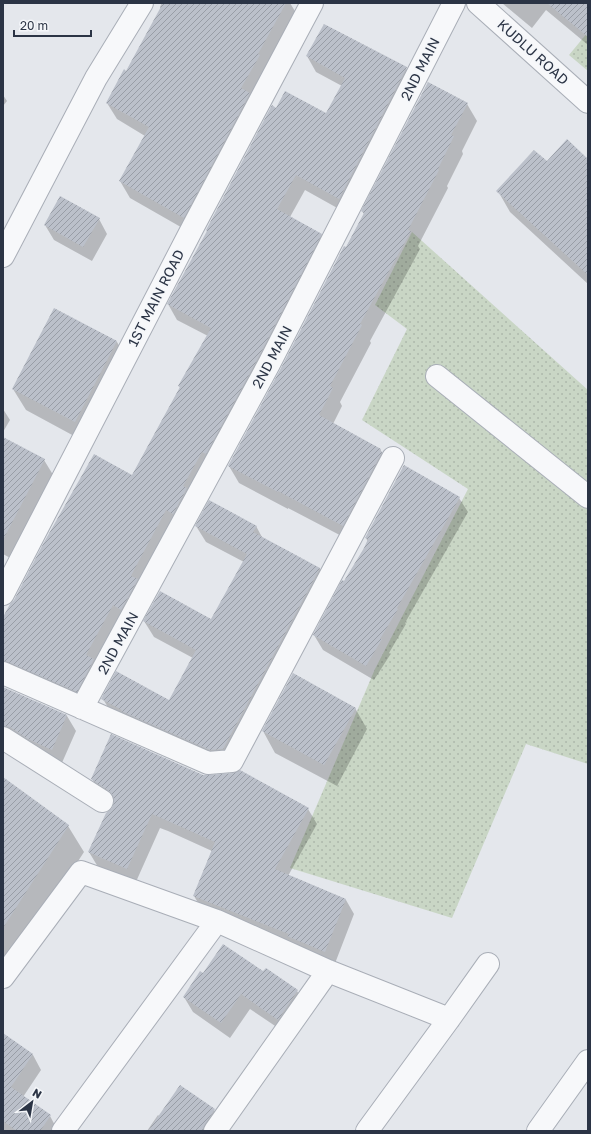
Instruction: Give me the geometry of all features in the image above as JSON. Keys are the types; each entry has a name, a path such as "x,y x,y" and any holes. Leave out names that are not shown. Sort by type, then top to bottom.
{"street":[{"path":"3,256 96,78 142,3"},
{"name":"1ST MAIN ROAD","path":"3,594 193,227 312,3"},
{"name":"2ND MAIN","path":"82,708 269,364 454,3"},
{"name":"KUDLU ROAD","path":"478,3 588,102"},
{"path":"437,376 588,497"},
{"path":"3,673 208,764 232,761 393,458"},
{"path":"3,738 102,801"},
{"path":"3,977 81,872 217,921 328,971 449,1019"},
{"path":"63,1131 217,921"},
{"path":"367,1131 488,964"},
{"path":"215,1131 328,971"},
{"path":"538,1131 588,1061"}],"green space":[{"path":"588,32 588,71 569,55"},
{"path":"412,232 588,390 588,764 526,744 452,918 290,868 375,669 468,489 362,420 407,329 375,305"}],"building":[{"path":"163,3 286,3 258,54 260,55 241,88 250,93 184,218 119,181 149,127 106,103 124,69 126,71"},
{"path":"547,3 588,3 588,37"},
{"path":"324,24 407,67 339,199 296,175 277,209 322,234 258,358 206,454 202,452 183,486 187,488 173,514 166,510 131,576 138,579 121,610 113,605 86,655 94,659 77,692 3,661 3,617 14,600 43,544 94,454 132,475 180,387 178,386 211,328 167,304 207,231 206,230 272,105 276,108 285,91 326,113 345,78 306,56"},
{"path":"428,82 468,103 451,135 454,136 438,169 439,170 408,230 411,231 360,324 362,325 330,386 333,388 319,415 381,449 380,451 382,452 343,526 228,466 280,370 344,246 346,247 364,213 361,211"},
{"path":"567,139 588,159 588,275 496,191 534,150 547,161"},
{"path":"60,196 100,218 83,247 44,225"},
{"path":"54,308 117,341 75,422 12,389"},
{"path":"3,437 45,459 3,540"},
{"path":"404,465 460,497 366,666 313,635 342,580 344,581 364,548 368,539 365,538"},
{"path":"209,500 257,526 253,532 320,568 223,749 210,750 121,711 122,710 101,699 116,671 169,700 196,650 143,621 160,591 211,619 247,554 195,526"},
{"path":"293,673 356,708 324,765 262,731"},
{"path":"3,687 67,715 52,750 28,739 10,727 3,726"},
{"path":"111,734 203,775 233,773 240,770 309,808 275,869 346,899 325,952 287,936 289,934 193,896 215,842 152,814 127,869 88,852 106,813 112,808 114,802 113,796 109,791 91,779"},
{"path":"3,777 69,825 3,928"},
{"path":"223,944 263,971 266,968 298,990 278,1020 241,994 221,1023 183,997 200,971 203,973"},
{"path":"3,1033 33,1054 11,1087 51,1115 40,1131 17,1131 3,1121"},
{"path":"180,1085 215,1109 202,1131 148,1131"}]}
